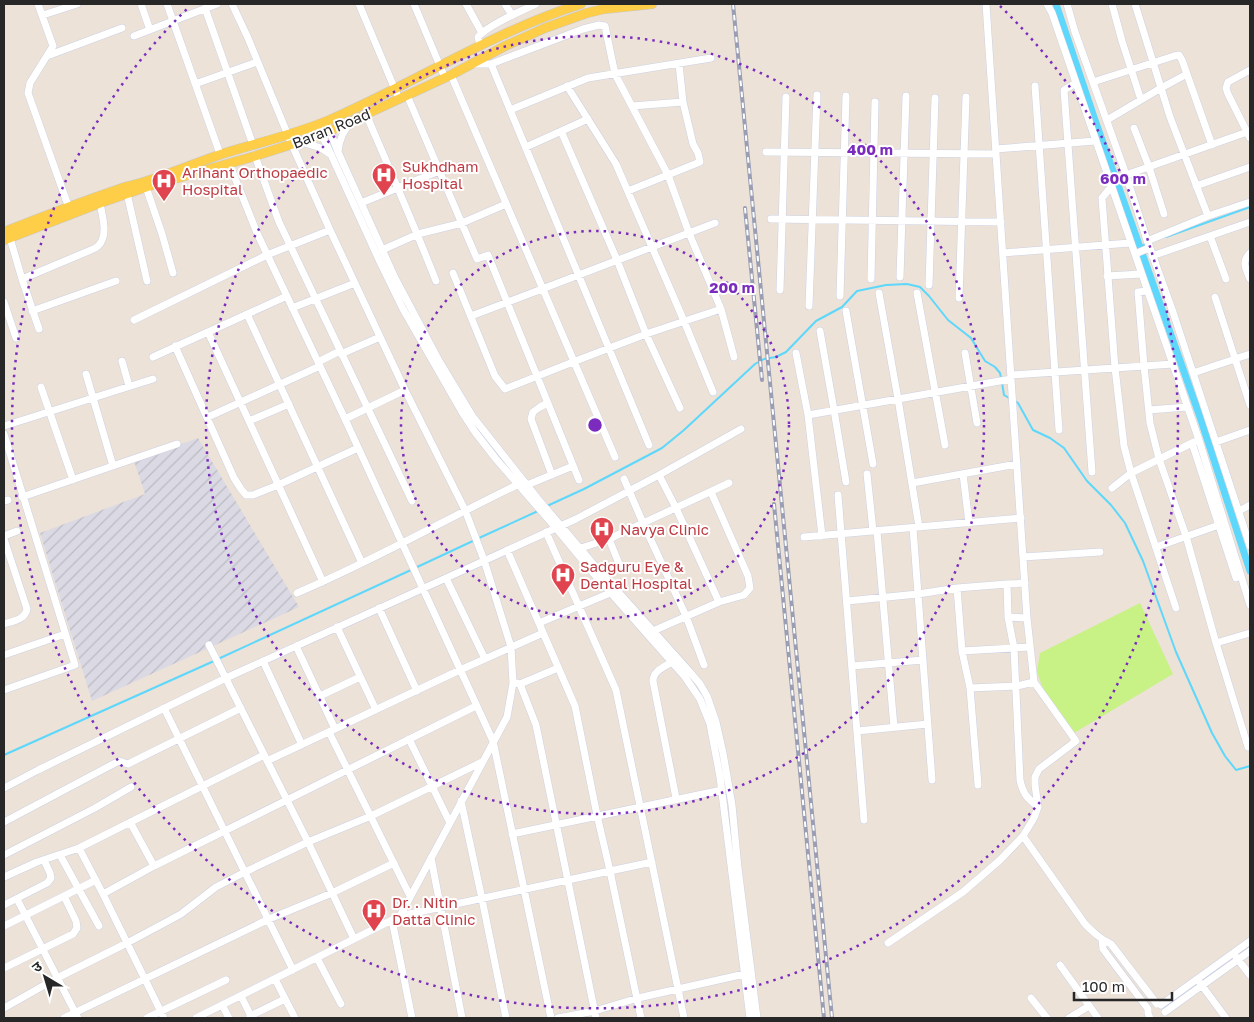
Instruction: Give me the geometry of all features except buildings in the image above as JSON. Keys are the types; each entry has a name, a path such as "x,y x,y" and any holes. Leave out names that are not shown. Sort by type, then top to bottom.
{"main road":[{"name":"Baran Road","path":"6,237 68,208 126,190 220,154 304,130 439,67 521,26 582,4"},
{"name":"Baran Road","path":"6,237 100,203 126,190 146,187 255,156 325,133 448,76 545,28 586,13 604,9 652,4"}],"street":[{"path":"38,4 53,46 30,83 28,93 68,208"},
{"path":"43,15 77,4"},
{"path":"141,4 150,30"},
{"path":"168,4 220,154"},
{"path":"134,36 216,4"},
{"path":"232,4 288,134 296,143 330,230 405,390 465,510 484,560 511,647 516,684 536,725 596,1014"},
{"path":"359,4 394,88 403,97 439,171 477,259 488,255 579,480"},
{"path":"414,4 439,67 448,76 506,204 614,457"},
{"path":"466,4 482,32"},
{"path":"505,4 512,15"},
{"path":"480,45 478,37 482,32 536,4"},
{"path":"888,942 963,892 1000,860 1023,836 1034,818 1038,807 1035,777 1039,769 1076,741 1034,682 1027,618 1013,408 1009,378 1003,254 986,4"},
{"path":"1047,4 1052,13 1173,364 1236,578"},
{"path":"1066,4 1173,312 1250,546"},
{"path":"1112,4 1130,70 1141,100"},
{"path":"1135,4 1170,117 1208,216"},
{"path":"205,8 253,145"},
{"path":"471,64 491,64 583,29 599,25 605,26 615,74 668,175 689,233 721,309 734,357"},
{"path":"47,56 122,28"},
{"path":"1093,82 1179,55 1212,145"},
{"path":"510,110 588,78 711,58"},
{"path":"196,84 258,62"},
{"path":"491,64 649,445"},
{"path":"628,191 700,162 693,144 683,102 679,64"},
{"path":"1126,175 1249,134 1226,88 1228,82 1250,70"},
{"path":"1107,120 1187,74"},
{"path":"1076,83 1064,90 1092,472"},
{"path":"567,86 616,164 713,392"},
{"path":"1035,86 1058,430"},
{"path":"810,306 817,95"},
{"path":"840,296 846,96"},
{"path":"900,277 906,96"},
{"path":"780,290 786,97"},
{"path":"959,298 966,97"},
{"path":"929,285 935,98"},
{"path":"632,106 683,102"},
{"path":"871,279 875,102"},
{"path":"366,114 418,234 436,281"},
{"path":"526,147 588,119"},
{"path":"334,153 342,135 352,121"},
{"path":"321,123 357,210 403,309 475,432 517,485 536,501 549,516 610,592 672,662 700,699 713,737 748,973 757,1018"},
{"path":"1134,128 1164,214"},
{"path":"561,131 617,260 646,334 680,408"},
{"path":"766,152 964,154 1096,141"},
{"path":"296,143 321,148 334,153 361,203 409,304 455,388 482,429 527,485 536,501"},
{"path":"255,156 279,222 412,501"},
{"path":"229,163 267,255 345,419 493,741 551,1018"},
{"path":"1196,186 1250,167"},
{"path":"361,203 439,171"},
{"path":"146,187 173,273"},
{"path":"1111,187 1102,198 1115,368 1124,446 1131,473 1176,608"},
{"path":"126,190 147,281"},
{"path":"1134,254 1208,216 1250,202"},
{"path":"22,280 98,246 104,238 100,203"},
{"path":"382,250 418,234 462,223 506,204"},
{"path":"771,219 1001,222"},
{"path":"1149,247 1210,236 1250,222"},
{"path":"471,316 715,223"},
{"path":"134,320 267,255 330,230"},
{"path":"1210,236 1226,279"},
{"path":"6,237 39,329"},
{"path":"1003,254 1130,243"},
{"path":"1250,254 1245,259 1244,264 1250,279"},
{"path":"453,273 495,376 505,389 646,334 721,309"},
{"path":"1107,276 1141,274"},
{"path":"32,311 116,281"},
{"path":"292,308 355,283"},
{"path":"1147,291 1138,292 1150,423 1159,459 1186,536 1248,747"},
{"path":"879,293 912,483 932,780"},
{"path":"917,293 945,445"},
{"path":"152,357 287,296"},
{"path":"1215,297 1235,359 1247,386 1250,405"},
{"path":"4,302 16,338"},
{"path":"846,311 873,464"},
{"path":"247,314 362,563"},
{"path":"820,331 846,482"},
{"path":"208,332 323,582"},
{"path":"208,417 280,384 340,353 380,337"},
{"path":"175,346 234,478 246,495 278,485 358,448"},
{"path":"796,352 808,415 822,536"},
{"path":"965,353 977,423"},
{"path":"1193,373 1250,354"},
{"path":"122,361 129,386"},
{"path":"808,415 1009,378 1055,372 1173,364"},
{"path":"86,374 113,466"},
{"path":"4,426 153,379"},
{"path":"41,387 73,480"},
{"path":"345,419 405,390"},
{"path":"548,403 533,412 531,419 552,475"},
{"path":"249,421 289,404"},
{"path":"1149,410 1187,407"},
{"path":"4,788 226,678 558,527 659,475 741,429"},
{"path":"1216,442 1250,430"},
{"path":"4,434 75,665 4,690"},
{"path":"1112,488 1131,473 1195,442"},
{"path":"1195,442 1250,605"},
{"path":"22,497 177,444"},
{"path":"912,483 1017,464"},
{"path":"527,485 573,466"},
{"path":"867,474 883,597 894,727"},
{"path":"963,474 969,523"},
{"path":"659,475 719,602"},
{"path":"624,479 686,616 704,665"},
{"path":"581,548 609,539 729,483"},
{"path":"297,593 402,544 517,485"},
{"path":"653,631 719,602 744,596 750,588 748,576 711,492"},
{"path":"838,494 864,820"},
{"path":"1239,511 1250,505"},
{"path":"804,537 1021,518"},
{"path":"1156,547 1219,525"},
{"path":"558,527 581,548 700,684 707,696 724,753 732,805 748,973 750,1018"},
{"path":"4,624 22,618 26,615 27,609 4,537 17,531"},
{"path":"546,532 616,690 684,1018"},
{"path":"609,539 620,566"},
{"path":"507,550 575,706 641,1018"},
{"path":"1024,557 1100,552"},
{"path":"446,578 485,659"},
{"path":"846,601 957,588 1025,583"},
{"path":"1007,584 1008,617 1014,648 1017,686 1020,780 1022,790 1027,798 1038,807"},
{"path":"957,588 962,651 970,688 978,785"},
{"path":"539,623 610,592"},
{"path":"379,608 417,691"},
{"path":"1008,617 1027,618"},
{"path":"337,627 376,710"},
{"path":"4,877 37,862 79,848 202,786 266,758 302,745 543,633"},
{"path":"1216,643 1250,633"},
{"path":"4,655 65,634"},
{"path":"209,645 308,842 354,939"},
{"path":"296,646 320,696 348,770 410,896"},
{"path":"962,651 1030,647"},
{"path":"852,666 923,660"},
{"path":"263,661 302,745"},
{"path":"672,662 655,673 653,681 676,798"},
{"path":"516,684 558,668"},
{"path":"320,696 360,677"},
{"path":"970,688 1017,686 1034,682"},
{"path":"400,916 507,717 516,684"},
{"path":"103,894 154,866 476,706"},
{"path":"164,708 293,970"},
{"path":"4,822 120,761 128,764 241,708"},
{"path":"858,731 928,724"},
{"path":"409,739 450,823"},
{"path":"4,1008 57,978 181,914 208,893 245,872 308,842 371,816 482,762"},
{"path":"4,855 94,808 131,786"},
{"path":"512,834 676,798 722,790"},
{"path":"461,801 506,1018"},
{"path":"130,822 154,866"},
{"path":"1023,836 1079,916 1096,935 1111,944 1163,1012"},
{"path":"79,848 163,1015"},
{"path":"60,855 99,926"},
{"path":"431,858 462,1018"},
{"path":"4,905 47,884 51,878 44,860"},
{"path":"196,1018 400,916 652,862"},
{"path":"64,1018 77,1015 145,979 269,919 332,893 394,863"},
{"path":"4,926 96,880"},
{"path":"4,968 73,934 77,928 76,921 64,896"},
{"path":"17,898 77,1015"},
{"path":"392,920 412,1018"},
{"path":"1102,940 1103,949 1149,1014"},
{"path":"1163,1012 1197,979 1250,941"},
{"path":"1163,1012 1250,951"},
{"path":"1233,953 1250,975"},
{"path":"317,958 341,1004"},
{"path":"1060,965 1098,1018"},
{"path":"558,1018 596,1014 638,998 748,973"},
{"path":"275,979 295,1018"},
{"path":"1197,979 1226,1018"},
{"path":"147,1018 163,1015 226,980"},
{"path":"241,996 251,1017 285,999"},
{"path":"1031,998 1046,1018"},
{"path":"1141,1018 1149,1014 1154,1004 1163,1012"},
{"path":"222,1005 229,1018"},
{"path":"1069,1018 1089,1006"}],"shaded area":[{"path":"198,438 299,607 92,701 40,533 145,494 134,461"}],"green space":[{"path":"1140,603 1173,674 1074,733 1043,690 1037,671 1040,653"}],"waterway":[{"path":"1056,4 1200,417 1250,571"},
{"path":"1166,237 1250,207"},
{"path":"1140,246 1147,244"},
{"path":"547,506 662,448 755,364 786,352 816,321 842,307 857,291 886,285 907,284 920,287 948,320 971,338 985,361 995,367 1000,373 1001,378"},
{"path":"1002,383 1004,395 1009,398"},
{"path":"1015,401 1033,430 1050,438 1064,448 1087,481 1111,505 1125,523 1143,561 1176,652 1212,733 1225,756 1236,770 1250,766"},
{"path":"479,538 538,511"},
{"path":"415,568 475,540"},
{"path":"218,659 411,570"},
{"path":"4,755 214,661"}],"railway":[{"path":"733,4 832,1018"},
{"path":"745,208 762,380"},
{"path":"774,504 824,1018"}],"place":[{"name":"Sukhdham Hospital","path":"384,196"},
{"name":"Arihant Orthopaedic Hospital","path":"164,202"},
{"name":"Navya Clinic","path":"602,550"},
{"name":"Sadguru Eye & Dental Hospital","path":"563,596"},
{"name":"Dr. . Nitin Datta Clinic","path":"374,932"}]}
